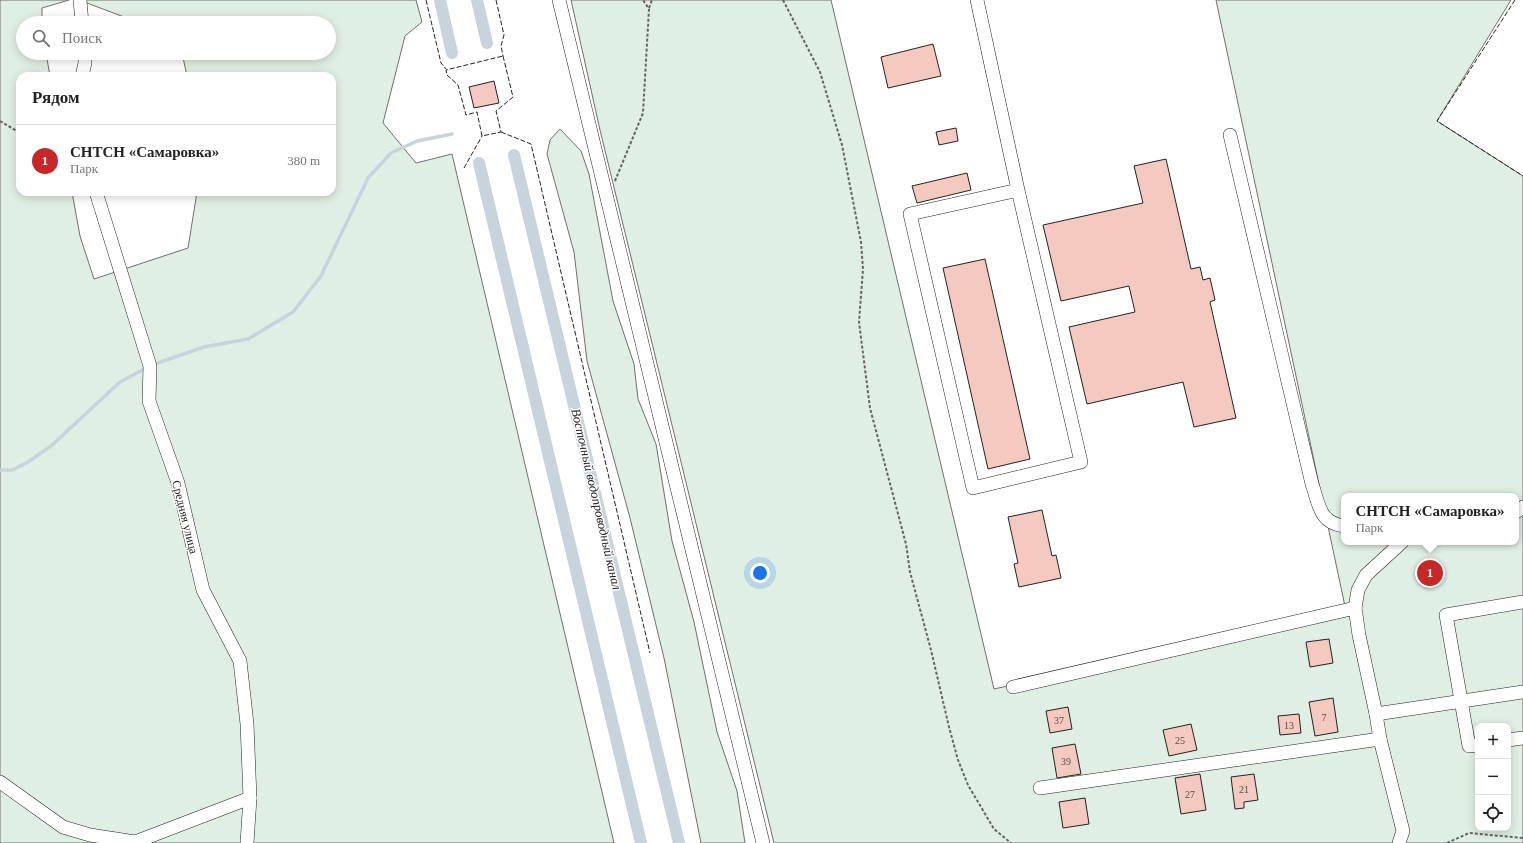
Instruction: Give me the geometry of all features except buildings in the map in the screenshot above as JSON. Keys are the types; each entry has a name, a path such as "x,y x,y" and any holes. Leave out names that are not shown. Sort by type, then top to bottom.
{"street":[{"path":"80,0 81,16"},
{"path":"559,0 763,843"},
{"path":"977,0 1018,190 1080,462 973,488 910,214 1018,190"},
{"path":"83,72 85,60"},
{"path":"1230,135 1312,484 1321,513 1329,522 1341,525"},
{"name":"Средняя улица","path":"97,196 150,366 149,401 178,482 203,590 240,661 247,724 250,798 247,843"},
{"path":"1399,545 1366,575 1358,590 1355,608 1358,635 1376,714 1380,739 1403,831 1400,843"},
{"path":"1475,745 1469,746 1446,615 1523,602"},
{"path":"1013,687 1355,608"},
{"path":"1376,714 1523,692"},
{"path":"1511,740 1523,738"},
{"path":"1040,788 1380,739"},
{"path":"0,782 63,827 90,834 135,842 250,798"}],"path":[{"path":"643,0 649,9"},
{"path":"607,202 643,113 649,9 652,0"},
{"path":"783,0 820,72 842,145 861,242 864,269 858,322 870,408 906,544 910,572 958,760 968,785 994,829 1011,843"},
{"path":"0,121 16,131"},
{"path":"1447,843 1469,833 1523,838"}],"green space":[{"path":"0,0 69,0 42,8 42,16 16,16 16,60 47,60 49,72 16,72 16,196 73,196 80,236 94,279 188,248 196,196 336,196 336,72 186,72 184,60 336,60 336,16 121,16 79,0 416,0 422,22 405,36 383,123 416,163 452,154 614,843 0,843"},
{"path":"571,0 831,0 994,689 1346,611 1216,0 1511,0 1437,121 1523,176 1523,843 774,843 600,130"},
{"path":"560,129 581,151 589,174 613,301 634,364 638,399 656,444 672,541 694,622 717,732 737,791 745,843 701,843 664,658 630,518 587,361 574,252 547,154 550,140"}],"waterway":[{"name":"Восточный водопроводный канал","path":"440,0 452,53"},
{"name":"Восточный водопроводный канал","path":"477,0 487,43"},
{"path":"152,365 204,347 248,339 293,312 321,276 368,178 391,153 417,141 452,134"},
{"name":"Восточный водопроводный канал","path":"514,155 679,843"},
{"name":"Восточный водопроводный канал","path":"479,163 641,843"},
{"path":"0,470 12,470 28,462 51,446 120,382 146,368"}],"fence":[{"path":"426,0 441,63 446,69"},
{"path":"496,0 504,35 501,46 503,56"},
{"path":"1515,0 1437,121 1523,176"},
{"path":"503,56 513,97 496,111 501,132 482,136 477,112 466,115 458,85 447,75 446,70 503,56"},
{"path":"501,132 531,144 650,653"},
{"path":"464,168 482,136"}],"place":[{"name":"СНТСН «Самаровка»","path":"1430,573"}]}
